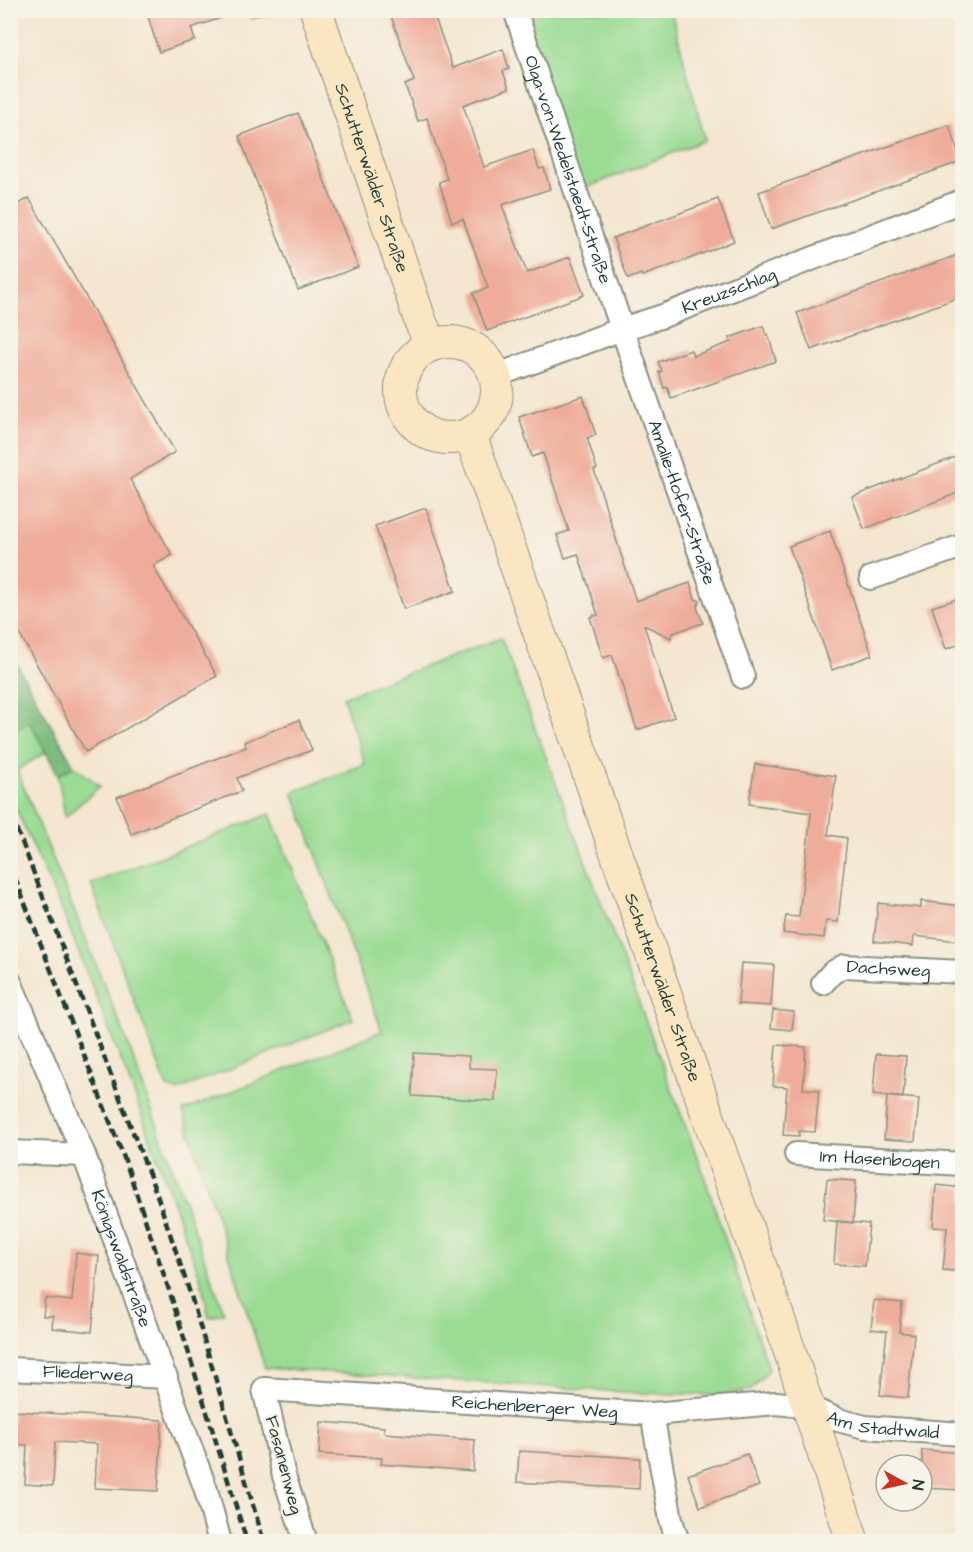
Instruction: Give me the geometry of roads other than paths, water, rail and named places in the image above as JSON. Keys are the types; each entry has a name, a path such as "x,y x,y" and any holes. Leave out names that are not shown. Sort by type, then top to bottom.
{"main road":[{"name":"Schutterwälder Straße","path":"316,10 421,323 432,345"},
{"path":"446,342 461,343 474,349 486,359 495,376 497,395 494,408 480,428 454,439 437,438 422,431 410,419 402,404 400,390 406,369 419,352 432,345 446,342"},
{"name":"Schutterwälder Straße","path":"470,434 782,1328 853,1542"}],"street":[{"name":"Olga-von-Wedelstaedt-Straße","path":"515,10 622,329"},
{"name":"Kreuzschlag","path":"495,376 663,316 963,201"},
{"name":"Amalie-Hofer-Straße","path":"622,329 743,677"},
{"path":"871,578 963,546"},
{"name":"Dachsweg","path":"823,984 832,973 844,966 963,972"},
{"name":"Königswaldstraße","path":"10,982 84,1155 206,1490 220,1542"},
{"path":"10,1152 84,1155"},
{"name":"Im Hasenbogen","path":"796,1154 963,1164"},
{"name":"Fliederweg","path":"10,1369 166,1377"},
{"name":"Reichenberger Weg","path":"264,1389 652,1414 776,1403 807,1406"},
{"name":"Fasanenweg","path":"264,1389 284,1476 306,1542"},
{"name":"Am Stadtwald","path":"807,1406 838,1420 865,1427 963,1434"},
{"path":"652,1414 671,1520 678,1542"}],"railway":[{"path":"10,817 20,837 157,1195 191,1296 264,1542"},
{"path":"10,865 126,1163 172,1299 247,1542"}]}
